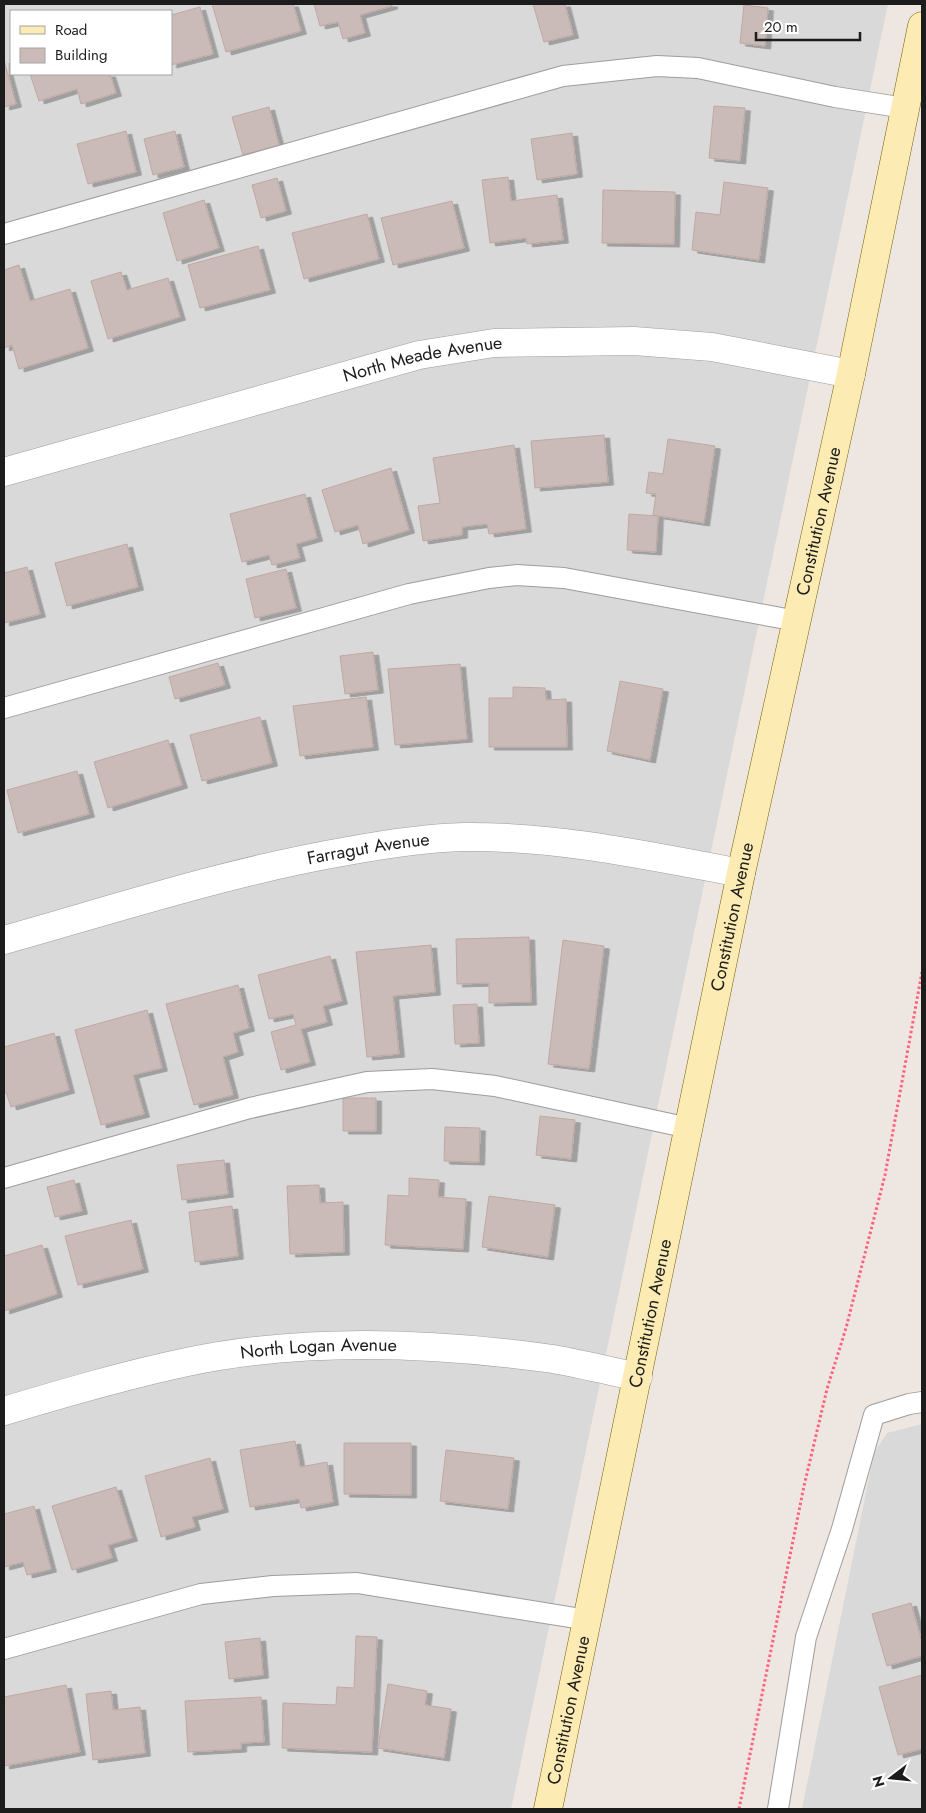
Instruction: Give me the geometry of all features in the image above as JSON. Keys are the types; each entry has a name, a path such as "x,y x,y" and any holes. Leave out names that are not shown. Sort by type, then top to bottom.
{"main road":[{"name":"Constitution Avenue","path":"548,1809 741,873 851,374 922,26"}],"street":[{"name":"North Meade Avenue","path":"4,472 419,355 494,343 634,341 712,347 851,374"},
{"name":"Farragut Avenue","path":"4,940 201,884 290,862 398,843 463,837 586,844 741,873"},
{"name":"North Logan Avenue","path":"4,1411 117,1378 188,1362 259,1350 339,1345 415,1345 543,1358 638,1377"}],"lane":[{"path":"4,234 563,76 657,66 698,68 835,97 905,108"},
{"path":"4,708 409,594 489,578 517,575 564,578 797,621"},
{"path":"4,1178 250,1108 367,1082 432,1079 495,1086 689,1128"},
{"path":"778,1809 806,1637 842,1529 874,1415 922,1402"},
{"path":"4,1649 201,1594 273,1586 356,1583 588,1620"}],"path":[{"path":"739,1809 804,1486 827,1389 846,1328 885,1175 922,972"}],"shaded area":[{"path":"4,4 888,4 511,1809 4,1809"},
{"path":"922,1424 922,1809 802,1809 874,1453 887,1433"}],"building":[{"path":"212,4 293,4 301,31 226,52"},
{"path":"314,4 392,4 392,6 360,15 365,33 343,39 338,22 320,26"},
{"path":"533,4 565,4 573,35 544,42"},
{"path":"744,5 768,8 765,46 740,43"},
{"path":"200,7 213,54 172,65 172,15"},
{"path":"4,60 16,104 4,107"},
{"path":"30,75 110,75 116,93 81,104 77,89 39,101"},
{"path":"714,106 745,108 740,161 709,158"},
{"path":"269,107 279,145 243,155 232,117"},
{"path":"126,131 136,172 88,184 77,144"},
{"path":"175,131 184,167 153,175 144,139"},
{"path":"572,133 577,174 537,180 531,139"},
{"path":"508,177 511,201 557,195 563,240 527,244 526,238 490,243 482,180"},
{"path":"277,178 286,211 261,218 252,185"},
{"path":"724,182 768,188 759,260 692,250 696,212 720,215"},
{"path":"603,190 675,192 674,244 602,243"},
{"path":"204,200 219,248 177,261 163,213"},
{"path":"452,201 464,248 393,265 381,218"},
{"path":"367,214 379,259 304,279 292,233"},
{"path":"258,246 270,290 200,308 188,265"},
{"path":"19,265 30,301 70,289 88,348 19,369 12,345 4,348 4,270"},
{"path":"121,272 127,290 168,278 180,317 108,339 91,281"},
{"path":"604,435 608,482 535,488 531,441"},
{"path":"668,439 715,446 704,523 653,515 656,494 646,493 649,472 663,474"},
{"path":"514,445 526,529 489,534 487,524 462,527 462,535 423,541 418,506 440,503 433,458"},
{"path":"391,468 409,530 363,544 358,525 335,532 322,490"},
{"path":"305,494 317,538 296,544 300,558 272,565 269,555 242,562 230,514"},
{"path":"629,514 658,516 656,552 627,550"},
{"path":"127,544 138,587 67,606 55,563"},
{"path":"27,567 40,614 4,623 4,573"},
{"path":"286,569 296,608 255,618 246,579"},
{"path":"373,652 378,690 345,694 340,656"},
{"path":"218,663 225,685 175,699 169,677"},
{"path":"460,664 467,739 395,745 388,669"},
{"path":"620,681 663,689 650,760 607,751"},
{"path":"513,687 545,688 546,700 566,699 567,747 489,747 489,698 513,698"},
{"path":"366,697 373,747 300,756 293,706"},
{"path":"260,717 272,763 202,781 190,735"},
{"path":"168,740 182,785 108,808 94,762"},
{"path":"77,771 89,814 18,833 7,790"},
{"path":"529,937 531,1002 489,1003 489,983 457,984 456,939"},
{"path":"563,940 604,946 589,1069 548,1064"},
{"path":"431,945 435,992 393,996 399,1054 367,1057 356,952"},
{"path":"330,956 342,1001 323,1006 327,1022 301,1029 310,1062 281,1070 271,1032 296,1025 293,1014 269,1019 258,975"},
{"path":"238,985 249,1028 233,1033 238,1052 223,1057 233,1095 194,1105 166,1004"},
{"path":"477,1004 479,1043 455,1044 453,1005"},
{"path":"147,1010 162,1068 133,1075 144,1114 101,1125 75,1030"},
{"path":"54,1033 69,1090 11,1107 6,1092 4,1093 4,1047"},
{"path":"343,1098 376,1098 376,1131 343,1131"},
{"path":"540,1116 575,1120 571,1159 536,1155"},
{"path":"445,1127 480,1128 479,1162 444,1161"},
{"path":"224,1160 228,1194 182,1200 177,1165"},
{"path":"409,1178 439,1180 438,1197 466,1199 463,1249 385,1245 388,1195 409,1196"},
{"path":"74,1180 82,1211 55,1217 47,1187"},
{"path":"319,1185 320,1203 343,1202 344,1252 290,1254 287,1186"},
{"path":"489,1196 555,1205 548,1257 482,1247"},
{"path":"232,1206 238,1256 195,1262 189,1212"},
{"path":"131,1220 143,1269 78,1285 65,1236"},
{"path":"42,1245 57,1294 4,1311 4,1256"},
{"path":"295,1441 300,1467 327,1462 333,1502 301,1508 299,1499 250,1507 240,1450"},
{"path":"344,1443 411,1443 411,1495 344,1494"},
{"path":"446,1450 514,1458 508,1509 440,1501"},
{"path":"210,1458 223,1509 192,1517 195,1527 161,1537 145,1476"},
{"path":"116,1487 132,1538 108,1545 112,1558 72,1570 52,1506"},
{"path":"34,1506 51,1569 27,1575 23,1562 4,1567 4,1514"},
{"path":"911,1603 922,1642 922,1656 887,1666 872,1614"},
{"path":"356,1636 377,1637 372,1752 282,1748 283,1703 336,1705 337,1687 354,1688"},
{"path":"260,1638 263,1675 229,1679 225,1642"},
{"path":"922,1675 922,1749 898,1755 879,1687"},
{"path":"388,1684 427,1691 425,1705 451,1709 444,1758 378,1748"},
{"path":"66,1685 80,1752 4,1766 4,1697"},
{"path":"111,1691 113,1710 140,1707 145,1753 93,1760 86,1694"},
{"path":"261,1697 264,1742 241,1743 241,1749 188,1752 185,1701"}]}
